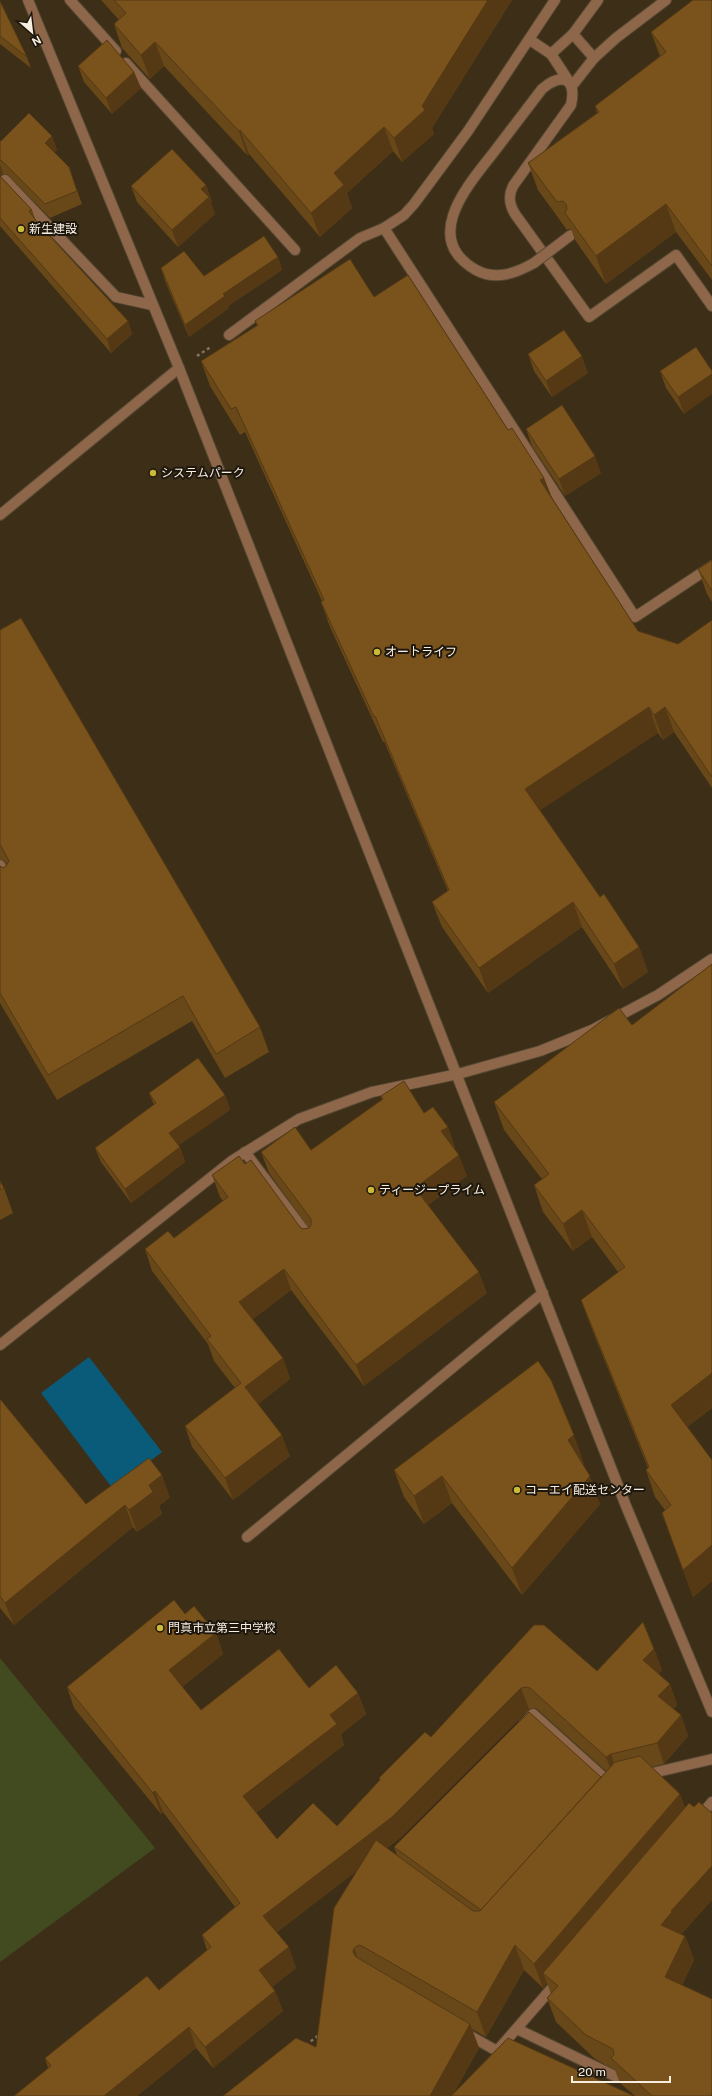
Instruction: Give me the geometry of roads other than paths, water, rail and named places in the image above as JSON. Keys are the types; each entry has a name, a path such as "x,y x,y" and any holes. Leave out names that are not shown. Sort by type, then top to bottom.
{"street":[{"path":"28,0 179,368 458,1074 626,1506 712,1712"},
{"path":"70,0 295,250"},
{"path":"229,335 360,238 384,228 404,215 450,159 555,0"},
{"path":"550,54 573,34 598,0"},
{"path":"571,84 594,58 616,38 666,0"},
{"path":"573,34 594,58"},
{"path":"530,40 550,54 571,84 573,96 568,111 509,193 511,208 589,317 676,255 712,306"},
{"path":"571,84 566,80 557,79 542,89 462,194 453,214 451,224 451,233 455,248 464,260 476,269 498,276 518,271 534,262 571,235"},
{"path":"0,184 5,180 116,297 152,305"},
{"path":"384,228 635,617 712,566"},
{"path":"0,515 179,368"},
{"path":"0,865 12,886"},
{"path":"0,1345 233,1160 299,1120 372,1092 458,1074 540,1051 592,1030 658,995 712,959"},
{"path":"245,1152 314,1244"},
{"path":"247,1537 543,1293"},
{"path":"516,1731 533,1714 614,1787"},
{"path":"635,1777 712,1759"},
{"path":"692,1826 712,1802"},
{"path":"457,2028 498,2052 563,1975"},
{"path":"517,2029 617,2076"}],"water":[{"path":"89,1357 162,1452 113,1489 41,1393"}],"place":[{"name":"新生建設","path":"21,229"},
{"name":"システムパーク","path":"153,473"},
{"name":"オートライフ","path":"377,652"},
{"name":"ティージープライム","path":"371,1190"},
{"name":"コーエイ配送センター","path":"517,1490"},
{"name":"門真市立第三中学校","path":"160,1628"}]}
